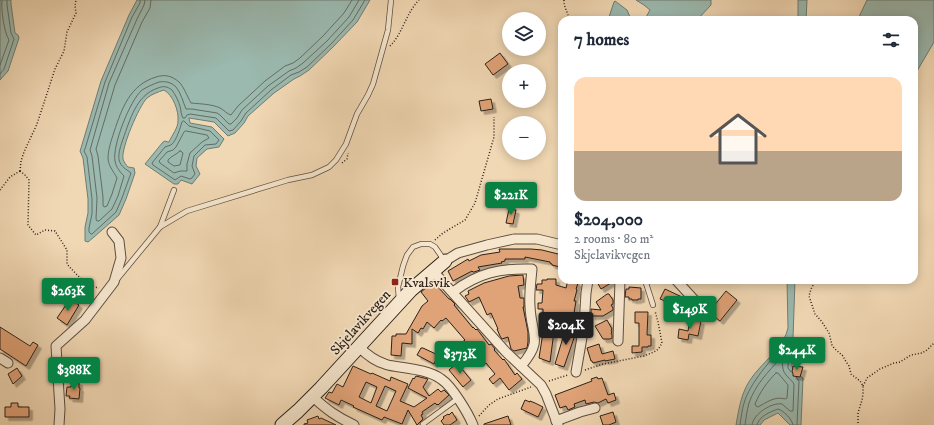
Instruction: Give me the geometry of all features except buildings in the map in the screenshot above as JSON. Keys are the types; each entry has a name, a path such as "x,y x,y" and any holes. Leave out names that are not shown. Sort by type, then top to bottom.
{"main road":[{"name":"Skjelavikvegen","path":"282,425 313,397 411,290 445,262"}],"street":[{"path":"59,425 60,409 56,346 85,320 112,286 121,258 119,241 112,232"},
{"name":"Skjelavikvegen","path":"445,262 458,253 487,245 514,240 537,239 558,244"},
{"path":"453,292 479,276 491,272 515,268 532,269 530,307 535,341 533,349 527,359 520,366"},
{"path":"433,271 506,352 542,385 557,423 580,412 595,408"},
{"path":"576,372 584,326 587,284"},
{"path":"618,341 620,284"},
{"path":"680,284 699,305"},
{"path":"359,347 366,354 385,364 429,373 442,379 469,415 472,424"},
{"path":"313,397 339,418 354,425"}],"lane":[{"path":"112,286 160,228 187,211 288,180 312,175 329,167 336,160 346,144 357,114 373,84 388,30 391,0"},
{"path":"160,228 174,190"},
{"path":"399,304 398,287 407,255 413,247 420,244 430,244 435,247 445,262"},
{"path":"647,284 653,305"},
{"path":"423,424 457,399"}],"path":[{"path":"20,172 24,152 37,124 55,69 64,51 67,32 76,13 74,6 76,0"},
{"path":"564,0 564,7 569,12 569,16"},
{"path":"430,244 443,233 465,220 475,203 494,137 494,117"},
{"path":"0,190 10,177 20,172"},
{"path":"20,172 29,180 28,225 36,236 45,230 55,231 67,250 67,264 78,277 92,286 112,286"},
{"path":"814,284 809,296 815,314 822,322 834,348 843,356 852,374 863,386"},
{"path":"472,424 489,405 498,400 576,372 603,364 650,354 656,351 662,343 653,305"},
{"path":"858,425 858,413 862,400 863,386 867,378 880,369 900,362 911,355 922,353 934,343"}],"water":[{"path":"0,0 11,0 15,33 19,38 8,71 0,80"},
{"path":"137,0 370,0 357,22 333,47 309,70 274,93 248,116 235,133 228,136 214,122 189,118 190,123 212,127 224,139 219,147 207,149 197,158 196,166 200,174 192,184 181,180 178,184 174,184 145,164 163,142 169,142 178,124 178,113 175,104 167,92 164,90 147,98 131,127 123,154 125,163 128,167 134,168 135,173 126,199 119,215 88,242 85,241 85,227 88,213 88,199 83,158 80,151 101,81 129,15"},
{"path":"636,0 711,0 711,5 701,16 647,16 650,10"},
{"path":"798,0 807,0 806,16 798,16"},
{"path":"867,0 934,0 934,42 918,69 918,16 859,16"},
{"path":"615,1 627,10 630,16 609,16"},
{"path":"787,284 795,284 792,367 803,378 801,425 790,425 778,413 764,420 760,425 736,425 740,403 748,384 757,371 780,346 788,328"}],"place":[{"name":"Kvalsvik","path":"395,282"}]}
